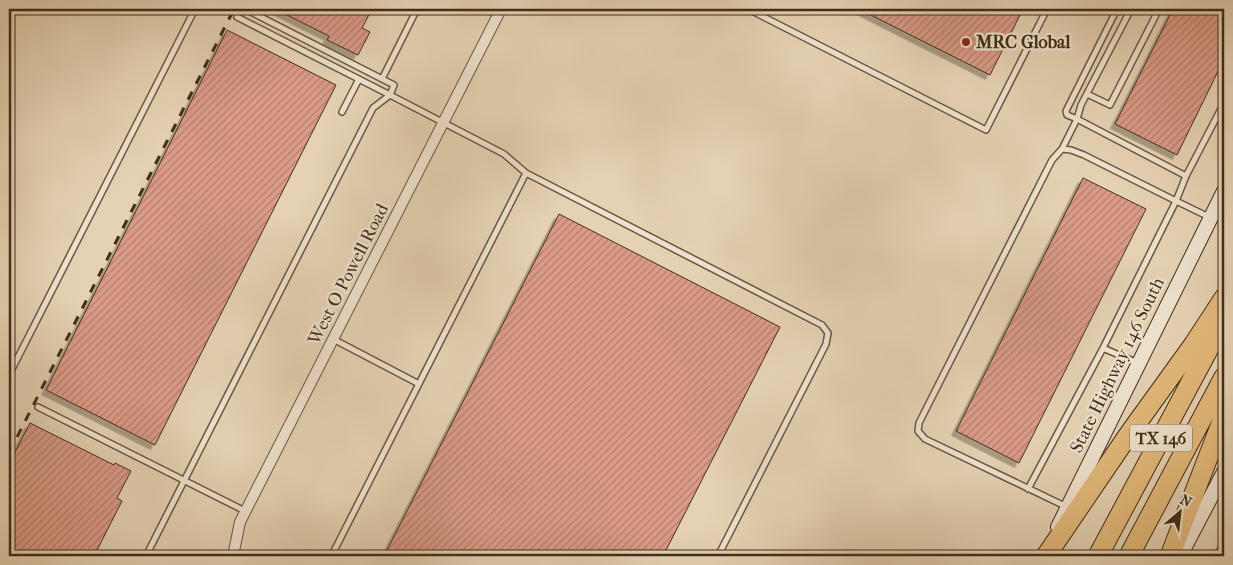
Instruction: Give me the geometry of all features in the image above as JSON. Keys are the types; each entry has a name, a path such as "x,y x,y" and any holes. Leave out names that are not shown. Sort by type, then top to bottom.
{"highway":[{"path":"1045,556 1128,434 1194,344 1224,298"},
{"name":"TX 146","path":"1098,556 1224,320"},
{"name":"TX 146","path":"1129,556 1224,377"},
{"path":"1170,556 1224,416"}],"main road":[{"name":"State Highway 146 South","path":"1045,556 1224,191"},
{"path":"1180,556 1224,472"}],"street":[{"name":"West O Powell Road","path":"233,556 240,522 501,9"}],"lane":[{"path":"9,376 195,9"},
{"path":"146,556 373,108 390,95 394,85 245,9"},
{"path":"382,79 417,9"},
{"path":"748,9 986,130 1047,9"},
{"path":"1117,9 1066,111 1067,115 1186,176"},
{"path":"1067,508 925,439 918,431 919,423 1052,160 1062,149 1077,120 1081,105 1130,9"},
{"path":"1087,94 1110,105 1159,9"},
{"path":"237,17 504,154 526,174 822,325 828,333 826,344 718,556"},
{"path":"342,112 359,79"},
{"path":"1028,489 1102,350 1176,201 1186,176 1224,104"},
{"path":"1062,149 1072,150 1084,155 1211,218"},
{"path":"333,553 526,174"},
{"path":"333,339 419,384"},
{"path":"1102,350 1105,349 1139,363"},
{"path":"38,407 246,512"}],"green space":[{"path":"1224,533 1224,556 1213,556"}],"building":[{"path":"275,9 372,9 362,28 370,32 358,55 327,40 329,36"},
{"name":"MRC Global","path":"859,9 1023,9 990,75"},
{"path":"1173,9 1224,9 1224,59 1177,155 1115,124"},
{"path":"227,30 336,85 155,445 46,390"},
{"path":"1083,178 1146,209 1019,463 956,431"},
{"path":"559,214 780,327 663,556 384,556"},
{"path":"30,423 114,465 115,463 131,471 117,498 122,501 94,556 9,556 9,464"}],"railway":[{"path":"9,14 11,9"},
{"path":"9,453 234,9"}],"place":[{"name":"MRC Global","path":"966,42"}]}
